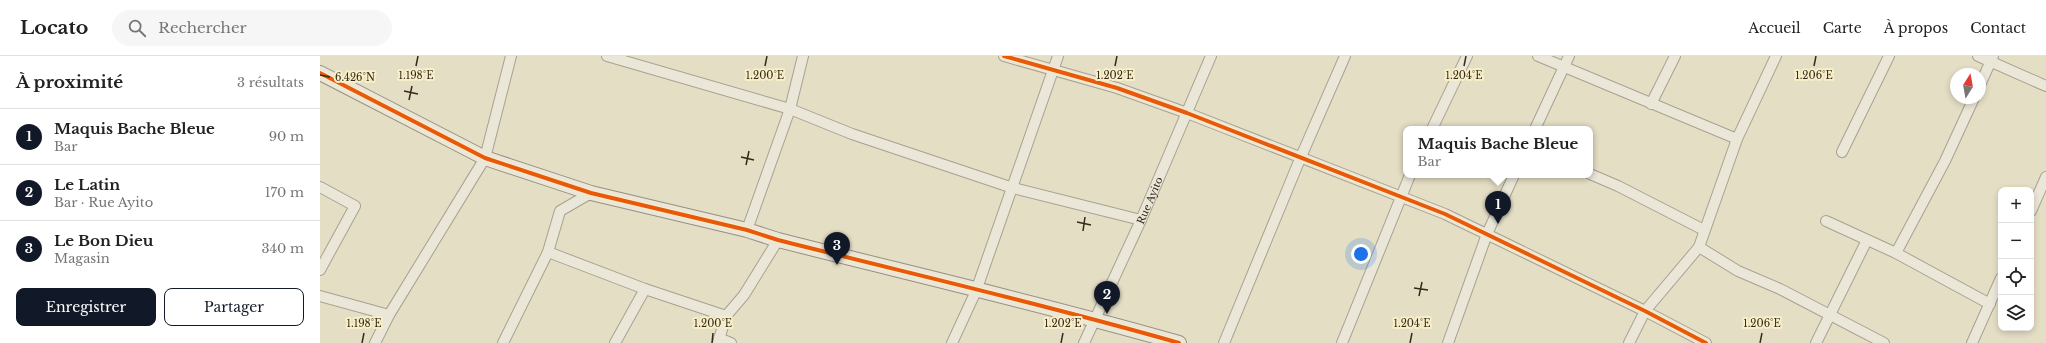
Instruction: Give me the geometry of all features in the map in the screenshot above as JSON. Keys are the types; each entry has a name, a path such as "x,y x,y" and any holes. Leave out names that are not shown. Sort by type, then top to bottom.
{"street":[{"path":"375,343 389,315 484,158 511,56"},
{"path":"607,56 790,109 852,134 1013,188 1141,220"},
{"path":"747,230 790,109 803,56"},
{"path":"1004,56 1117,88 1187,113 1300,159 1445,214 1645,311 1706,343"},
{"path":"952,343 976,291 1058,56"},
{"name":"Rue Ayito","path":"1084,343 1141,220 1211,56"},
{"path":"1224,343 1300,159 1345,56"},
{"path":"1433,126 1467,56"},
{"path":"1538,56 1563,68 1737,139"},
{"path":"1536,126 1569,56"},
{"path":"1651,104 1674,56"},
{"path":"1629,343 1645,311 1699,247 1737,139 1776,56"},
{"path":"1842,152 1889,56"},
{"path":"1978,56 1992,59 2046,86"},
{"path":"1986,72 1992,59"},
{"path":"320,73 484,158 591,193 747,230 778,240 976,291 1096,319 1179,343"},
{"path":"1896,253 1945,160 1971,104"},
{"path":"1593,175 1618,186 1704,230"},
{"path":"2034,203 2046,177"},
{"path":"1342,343 1409,178"},
{"path":"1448,343 1487,234 1513,178"},
{"path":"320,187 355,206 320,270"},
{"path":"503,343 548,252 560,211 591,193"},
{"path":"1826,221 1896,253 1990,304"},
{"path":"731,343 719,341 726,316 744,295 778,240"},
{"path":"1816,343 1867,240"},
{"path":"1699,247 1738,271 1831,315 1863,334 1884,343"},
{"path":"548,252 645,289 726,316"},
{"path":"1972,343 1998,285"},
{"path":"615,343 645,289"},
{"path":"320,296 389,315"}],"cycle path":[{"path":"1004,56 1117,88 1187,113 1445,214 1645,311 1706,343"},
{"path":"320,73 485,158 591,193 747,230 778,240 1029,303 1179,343"}],"place":[{"name":"Maquis Bache Bleue","path":"1498,224"},
{"name":"Le Bon Dieu","path":"837,265"},
{"name":"Le Latin","path":"1107,314"}]}
